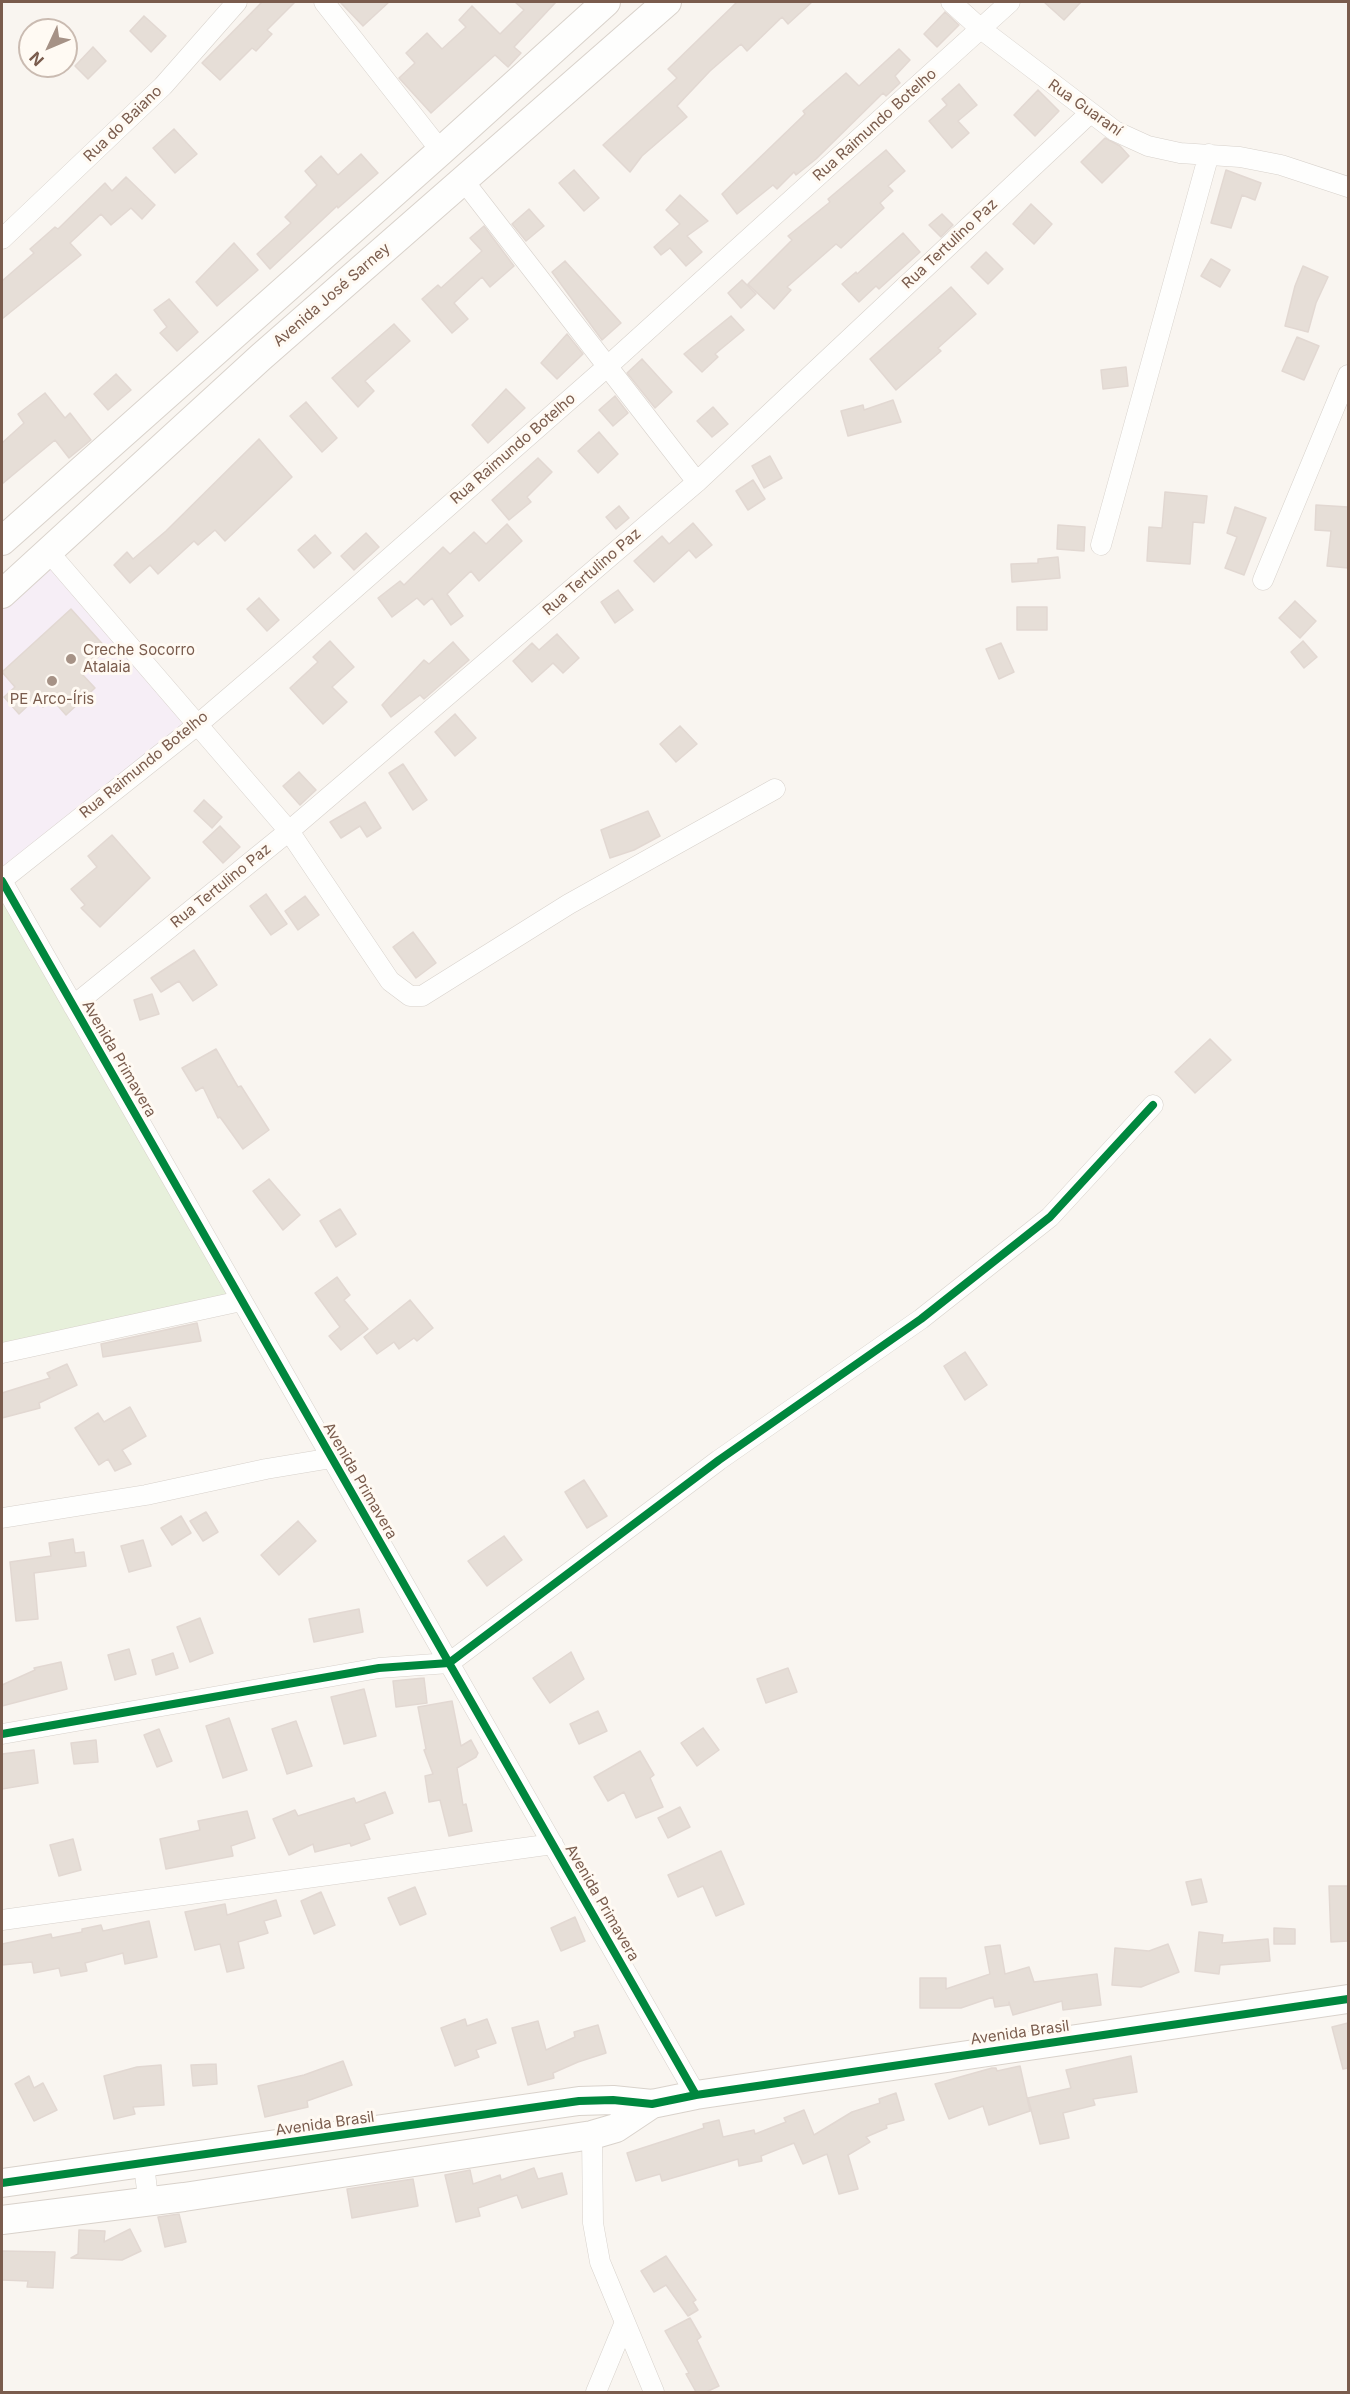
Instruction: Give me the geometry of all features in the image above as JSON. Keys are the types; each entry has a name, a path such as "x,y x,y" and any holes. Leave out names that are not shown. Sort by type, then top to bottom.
{"street":[{"name":"Rua do Baiano","path":"2,239 163,86 237,2"},
{"path":"324,2 441,152"},
{"path":"2,541 441,152 606,2"},
{"name":"Avenida José Sarney","path":"2,594 47,550 261,357 667,2"},
{"name":"Rua Guaraní","path":"951,2 981,29 1089,114 1115,131 1148,146 1180,153 1209,154 1281,165 1348,187"},
{"name":"Rua Raimundo Botelho","path":"2,880 196,726 609,365 1010,2"},
{"name":"Rua Tertulino Paz","path":"73,1006 290,831 697,482 1089,114"},
{"path":"1101,545 1209,154"},
{"path":"464,180 697,482"},
{"path":"1263,580 1348,375"},
{"path":"47,550 196,726 290,831 390,981 410,996 422,996 569,904 775,789"},
{"name":"Avenida Primavera","path":"2,880 696,2095"},
{"path":"2,1734 379,1668 449,1663 718,1460 921,1319 1050,1217 1153,1105"},
{"path":"2,1353 241,1300"},
{"path":"2,1518 146,1495 266,1469 332,1458"},
{"path":"2,1920 553,1844"},
{"name":"Avenida Brasil","path":"2,2183 579,2102 613,2100 652,2104 696,2095 1348,1999"},
{"path":"2,2220 148,2199 184,2197 592,2135 616,2128 652,2104"},
{"path":"592,2135 593,2223 600,2262 654,2392"},
{"path":"144,2164 148,2199"},
{"path":"596,2392 625,2322"}],"shaded area":[{"name":"Creche Socorro Atalaia","path":"47,550 196,726 2,880 2,593"}],"green space":[{"path":"2,881 241,1301 2,1353"}],"building":[{"path":"262,2 295,2 267,30 272,34 256,51 252,48 220,80 202,63"},
{"path":"340,2 389,2 363,26"},
{"path":"515,2 556,2 514,47 521,53 508,67 495,55 431,113 399,78 415,63 406,53 427,33 442,49 466,27 459,20 472,6 500,34 524,10"},
{"path":"737,2 812,2 788,24 782,17 747,51 741,44 710,71 677,106 687,117 642,156 630,172 603,145 677,78 668,69"},
{"path":"1044,2 1081,2 1064,20"},
{"path":"945,12 959,25 937,47 924,34"},
{"path":"144,16 166,36 151,52 130,31"},
{"path":"93,47 106,61 88,79 78,69 78,63"},
{"path":"899,49 910,60 895,76 900,83 886,96 883,93 816,159 796,175 794,172 777,189 773,185 737,214 722,194 805,114 803,111 846,73 859,86"},
{"path":"959,84 977,105 958,121 969,133 952,148 929,121 947,105 942,99"},
{"path":"1038,90 1059,111 1035,136 1014,115"},
{"path":"174,129 197,154 175,173 153,148"},
{"path":"1105,138 1120,146 1129,156 1102,183 1081,162"},
{"path":"886,150 905,171 888,186 893,191 880,203 884,208 841,248 836,244 787,287 791,290 774,309 748,284 792,240 788,236 830,202 828,199"},
{"path":"361,154 378,173 338,208 337,206 270,269 257,254 291,223 285,217 317,185 305,171 321,156 338,175"},
{"path":"574,170 599,198 584,211 559,183"},
{"path":"1226,170 1261,183 1255,200 1242,195 1231,228 1211,223"},
{"path":"126,177 155,205 142,219 131,208 111,225 101,214 70,243 81,255 2,319 2,281 34,253 30,249 55,227 58,229 105,183 112,191"},
{"path":"680,195 708,221 687,236 702,252 686,266 670,248 661,255 654,247 680,224 666,210"},
{"path":"1031,204 1052,224 1034,244 1013,224"},
{"path":"529,209 544,226 526,241 512,224"},
{"path":"942,214 953,225 941,237 929,225"},
{"path":"484,226 514,266 490,287 482,277 454,303 468,319 452,333 422,299 438,285 441,288 482,251 470,238"},
{"path":"903,233 920,252 879,289 876,286 859,302 842,284 856,272 857,274"},
{"path":"234,243 258,270 217,306 196,282"},
{"path":"986,252 1003,269 988,284 971,267"},
{"path":"1211,259 1230,270 1220,287 1201,276"},
{"path":"565,261 621,323 602,340 552,272"},
{"path":"1303,266 1328,277 1316,303 1308,332 1285,326 1295,286"},
{"path":"742,280 756,294 741,308 728,293"},
{"path":"951,287 976,314 938,348 941,351 896,390 870,359"},
{"path":"169,299 198,332 177,351 160,333 167,327 154,310"},
{"path":"731,316 744,330 715,354 718,357 702,372 684,354"},
{"path":"394,324 410,341 365,381 374,391 358,407 332,378"},
{"path":"567,334 583,354 557,379 541,363"},
{"path":"1297,337 1319,346 1304,380 1282,371"},
{"path":"642,359 672,392 655,408 627,373"},
{"path":"1126,367 1128,386 1103,389 1101,370"},
{"path":"116,374 131,390 108,410 94,394"},
{"path":"506,389 525,408 488,443 472,425"},
{"path":"45,393 65,418 70,413 91,440 69,458 55,440 2,484 2,443 24,423 18,414"},
{"path":"615,396 628,413 613,426 599,410"},
{"path":"893,400 901,422 848,436 841,411 863,405 864,410"},
{"path":"306,402 337,438 322,452 290,416"},
{"path":"713,407 728,424 712,437 697,421"},
{"path":"599,432 618,454 598,473 578,451"},
{"path":"259,439 292,477 225,541 215,530 198,545 194,541 158,574 150,565 130,583 114,565 127,552 133,559 166,531"},
{"path":"770,456 782,478 764,488 752,466"},
{"path":"538,458 552,472 527,497 531,502 509,520 492,500"},
{"path":"753,480 765,499 748,510 736,491"},
{"path":"1165,492 1207,496 1204,523 1193,522 1190,564 1147,561 1149,527 1162,528"},
{"path":"1316,505 1348,507 1348,568 1327,566 1331,531 1315,530"},
{"path":"619,506 629,518 616,529 606,517"},
{"path":"1235,507 1266,518 1244,575 1225,568 1237,537 1227,533"},
{"path":"693,523 712,545 696,558 689,550 654,582 634,561 662,536 669,544"},
{"path":"507,524 522,541 479,581 471,571 447,594 463,616 451,625 432,598 424,605 417,598 392,617 378,598 400,581 404,585 443,547 450,554 474,532 486,544"},
{"path":"1058,525 1085,527 1084,551 1057,549"},
{"path":"366,533 379,547 354,570 341,556"},
{"path":"315,535 331,553 314,568 298,550"},
{"path":"1058,557 1060,578 1012,582 1011,564 1038,563 1038,559"},
{"path":"618,590 633,610 615,623 601,602"},
{"path":"259,598 279,620 267,631 247,609"},
{"path":"1295,601 1316,621 1300,638 1279,618"},
{"path":"1017,607 1047,607 1047,630 1017,630"},
{"path":"71,609 107,649 81,673 95,688 66,715 52,699 43,707 35,699 19,714 4,697 15,687 2,672"},
{"path":"557,634 579,658 563,673 553,663 532,682 513,661 532,643 539,650"},
{"path":"330,641 354,667 332,687 347,702 323,724 290,688 318,662 313,657"},
{"path":"1303,641 1317,657 1304,668 1291,652"},
{"path":"453,642 469,660 424,699 420,695 391,717 382,705 424,660 429,664"},
{"path":"1001,643 1014,672 999,679 986,649"},
{"path":"455,714 476,738 455,756 435,732"},
{"path":"680,726 697,744 676,762 660,744"},
{"path":"403,764 427,800 413,810 389,773"},
{"path":"299,772 316,790 300,805 283,786"},
{"path":"204,800 222,817 212,828 194,811"},
{"path":"365,802 381,828 367,837 360,826 341,838 330,822"},
{"path":"648,811 660,836 634,850 610,858 601,830"},
{"path":"220,826 240,847 223,863 203,842"},
{"path":"112,835 150,878 100,927 81,908 85,905 71,889 97,867 88,856"},
{"path":"266,894 287,924 271,935 250,906"},
{"path":"305,896 319,915 298,930 285,911"},
{"path":"413,932 436,963 416,978 393,947"},
{"path":"194,950 217,985 193,1001 179,981 161,992 151,978"},
{"path":"152,994 159,1014 140,1020 134,1000"},
{"path":"1210,1039 1231,1060 1195,1093 1175,1072"},
{"path":"216,1049 238,1087 241,1086 269,1130 243,1149 220,1117 218,1118 203,1087 196,1091 182,1068"},
{"path":"269,1179 300,1215 283,1230 253,1191"},
{"path":"340,1209 356,1234 336,1247 320,1221"},
{"path":"337,1277 350,1295 344,1300 368,1329 341,1350 329,1336 340,1327 315,1293"},
{"path":"410,1300 433,1328 417,1341 414,1338 399,1349 394,1342 377,1354 364,1337"},
{"path":"197,1323 201,1341 103,1357 101,1344"},
{"path":"965,1352 987,1385 965,1400 944,1366"},
{"path":"67,1364 77,1385 39,1403 40,1408 2,1418 2,1393 50,1378 47,1373"},
{"path":"130,1407 146,1436 122,1450 131,1464 115,1471 108,1459 99,1465 75,1428 98,1413 104,1422"},
{"path":"584,1480 607,1516 587,1528 565,1492"},
{"path":"206,1512 218,1532 203,1541 190,1521"},
{"path":"181,1516 191,1533 172,1545 161,1528"},
{"path":"298,1521 316,1541 279,1575 261,1555"},
{"path":"504,1536 522,1560 487,1586 468,1561"},
{"path":"73,1539 75,1553 84,1552 86,1566 34,1573 38,1619 16,1621 10,1562 51,1556 49,1543"},
{"path":"143,1540 151,1566 129,1572 121,1546"},
{"path":"359,1609 363,1632 314,1642 309,1619"},
{"path":"200,1618 213,1653 190,1662 177,1627"},
{"path":"129,1649 136,1674 115,1680 108,1655"},
{"path":"571,1652 584,1679 550,1703 533,1678"},
{"path":"173,1653 178,1668 156,1675 152,1660"},
{"path":"61,1662 67,1689 2,1706 2,1685 35,1670 34,1668"},
{"path":"788,1668 797,1692 766,1703 757,1679"},
{"path":"424,1678 427,1703 396,1707 393,1681"},
{"path":"364,1689 376,1736 344,1744 331,1697"},
{"path":"452,1701 461,1746 471,1740 478,1753 476,1757 457,1768 463,1805 466,1804 472,1831 449,1836 440,1800 429,1802 425,1776 433,1774 424,1750 426,1749 418,1707"},
{"path":"598,1711 607,1731 579,1744 570,1724"},
{"path":"229,1718 247,1770 223,1778 206,1726"},
{"path":"296,1721 312,1766 287,1774 272,1729"},
{"path":"703,1728 719,1750 697,1766 681,1743"},
{"path":"159,1729 172,1761 157,1767 144,1735"},
{"path":"96,1740 98,1762 74,1764 71,1743"},
{"path":"34,1750 38,1783 2,1789 2,1754"},
{"path":"640,1751 654,1775 650,1778 663,1807 636,1818 624,1792 608,1801 594,1777"},
{"path":"385,1792 393,1813 364,1824 370,1839 351,1846 350,1843 315,1852 313,1844 289,1855 273,1819 295,1810 298,1816 354,1798 356,1803"},
{"path":"680,1807 690,1827 668,1838 658,1818"},
{"path":"247,1811 255,1838 231,1846 233,1856 166,1869 160,1839 200,1830 198,1821"},
{"path":"73,1839 81,1870 59,1876 50,1845"},
{"path":"721,1851 744,1904 716,1916 703,1886 678,1897 668,1875"},
{"path":"1201,1879 1207,1902 1192,1905 1186,1882"},
{"path":"1329,1886 1348,1886 1348,1941 1331,1942"},
{"path":"415,1887 426,1914 400,1925 388,1898"},
{"path":"321,1892 335,1925 314,1934 301,1901"},
{"path":"276,1900 281,1916 264,1921 268,1933 238,1942 244,1968 227,1972 220,1944 195,1950 185,1912 225,1904 227,1915"},
{"path":"575,1917 585,1941 561,1951 551,1928"},
{"path":"149,1921 157,1957 125,1964 123,1953 85,1963 87,1971 61,1976 59,1968 34,1973 32,1962 2,1965 2,1944 51,1934 52,1938 82,1932 82,1929 101,1925 103,1931"},
{"path":"1274,1928 1295,1929 1295,1944 1274,1944"},
{"path":"1199,1932 1223,1935 1222,1943 1268,1939 1270,1961 1220,1965 1219,1974 1195,1971"},
{"path":"1168,1944 1179,1972 1141,1987 1112,1985 1115,1948 1149,1951"},
{"path":"1000,1945 1005,1974 1029,1967 1034,1982 1097,1974 1101,2005 1063,2010 1062,2001 1013,2015 1009,2002 1009,2005 995,2007 993,1997 961,2008 920,2008 920,1978 946,1978 946,1989 990,1974 985,1947"},
{"path":"465,2019 467,2026 487,2019 496,2043 476,2050 479,2057 455,2066 441,2028"},
{"path":"538,2021 546,2050 575,2037 574,2032 598,2025 606,2053 553,2073 554,2078 528,2085 512,2028"},
{"path":"1348,2023 1348,2068 1343,2069 1332,2027"},
{"path":"1131,2056 1137,2092 1093,2099 1095,2105 1063,2113 1069,2138 1040,2144 1028,2098 1071,2088 1066,2070"},
{"path":"343,2061 352,2085 307,2101 308,2107 265,2117 258,2086 304,2075"},
{"path":"216,2064 217,2084 193,2086 191,2065"},
{"path":"161,2065 164,2105 133,2107 135,2114 114,2119 104,2076 137,2067"},
{"path":"1020,2066 1030,2111 989,2125 983,2106 949,2119 935,2084 992,2068 996,2068 997,2071"},
{"path":"29,2076 34,2088 43,2083 57,2110 34,2121 15,2084"},
{"path":"896,2093 904,2120 886,2125 887,2128 866,2137 870,2142 848,2155 858,2189 839,2194 827,2154 803,2164 794,2143 761,2156 762,2161 739,2166 738,2159 662,2181 660,2174 636,2181 627,2153 704,2128 703,2124 719,2120 723,2137 754,2130 755,2134 786,2122 784,2118 804,2110 814,2135 852,2112 880,2103 879,2099"},
{"path":"534,2168 538,2179 562,2173 567,2194 522,2208 517,2195 478,2208 480,2216 456,2222 445,2175 470,2170 473,2184 500,2175 501,2180"},
{"path":"413,2179 418,2206 352,2218 347,2189"},
{"path":"179,2214 186,2242 165,2247 158,2217"},
{"path":"130,2229 141,2251 122,2260 71,2258 78,2254 79,2230 105,2231 104,2242"},
{"path":"2,2251 55,2252 53,2288 27,2287 28,2281 2,2280"},
{"path":"666,2256 696,2300 693,2302 698,2310 688,2316 666,2285 654,2292 641,2271"},
{"path":"690,2318 701,2337 697,2340 719,2386 706,2392 696,2392 686,2374 689,2373 665,2331"}],"cycle path":[{"path":"2,881 696,2095"},
{"path":"2,1734 379,1668 449,1663 719,1460 921,1319 1050,1217 1153,1105"},
{"path":"2,2183 579,2101 613,2100 652,2104 696,2095 1348,1999"}],"place":[{"name":"Creche Socorro Atalaia","path":"71,659"},
{"name":"PE Arco-Íris","path":"52,681"}]}
